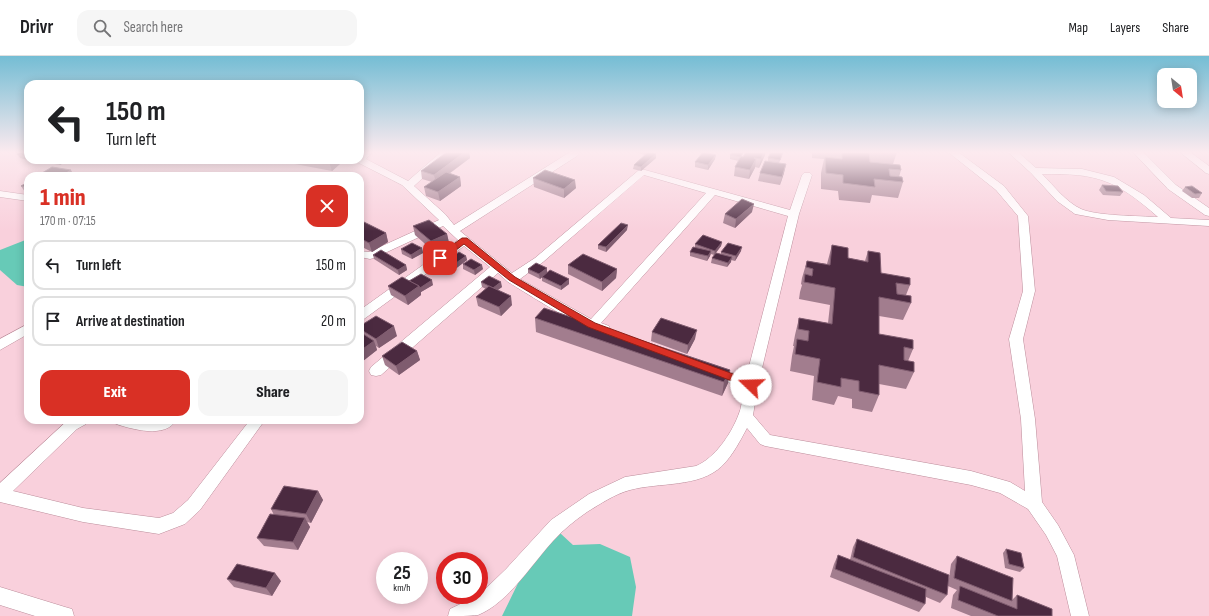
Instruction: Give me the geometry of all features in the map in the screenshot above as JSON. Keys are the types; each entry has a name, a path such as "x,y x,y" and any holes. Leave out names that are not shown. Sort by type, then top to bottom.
{"street":[{"path":"393,178 408,186 464,240 512,279 592,325 613,333"},
{"path":"408,186 417,178"},
{"path":"454,231 536,178"},
{"path":"512,279 539,260 635,178"},
{"path":"663,178 794,214"},
{"path":"457,616 474,608 494,593 547,534 567,517 604,494 626,484 687,474 709,467 716,462 726,449 746,416 751,385 794,214 806,178"},
{"path":"987,178 1000,188 1023,216 1029,291 1016,339 1028,419 1034,504"},
{"path":"1041,178 1061,199 1079,212 1108,217 1209,222"},
{"path":"1104,178 1136,193 1167,219"},
{"path":"1163,178 1172,187 1209,213"},
{"path":"592,325 712,192"},
{"path":"0,194 24,197"},
{"path":"364,255 370,256 446,221"},
{"path":"364,313 464,240"},
{"path":"376,371 498,267"},
{"path":"0,345 24,330"},
{"path":"700,366 751,385"},
{"path":"746,416 765,440 971,478 1004,487 1034,504 1052,530 1065,555 1080,616"},
{"path":"0,494 74,424"},
{"path":"140,424 150,426 159,424"},
{"path":"0,494 83,515 159,526 179,519 194,505 255,424"},
{"path":"0,596 65,616"}],"shaded area":[{"path":"24,241 24,286 17,285 0,270 0,250"},
{"path":"560,533 573,545 600,544 630,557 636,587 632,616 502,616 524,571"}],"building":[{"path":"437,178 458,178 438,192 424,187"},
{"path":"533,178 569,178 575,180 564,189"},
{"path":"843,178 902,178 903,182 874,179 875,187 843,183"},
{"path":"1102,185 1118,186 1123,192 1106,191"},
{"path":"1192,186 1202,193 1195,194 1185,187"},
{"path":"742,199 754,204 736,219 725,214"},
{"path":"429,220 447,234 431,241 413,226"},
{"path":"364,222 386,233 369,243 364,240"},
{"path":"621,223 628,225 606,247 598,245"},
{"path":"703,235 722,242 715,251 695,244"},
{"path":"412,243 422,248 411,255 401,249"},
{"path":"728,243 742,247 736,256 721,252"},
{"path":"832,245 848,248 848,258 868,262 868,251 880,253 881,273 910,278 910,285 896,283 897,294 911,296 911,303 879,297 879,334 913,340 913,349 904,347 904,360 914,362 914,372 879,365 879,395 859,391 859,381 841,378 841,387 817,382 820,359 795,354 797,339 808,341 809,331 798,329 799,318 832,324 835,288 804,282 805,274 812,276 813,269 806,267 807,261 830,265"},
{"path":"693,247 711,251 708,256 690,252"},
{"path":"381,250 406,265 398,270 373,255"},
{"path":"459,252 466,256 449,268 442,265"},
{"path":"716,253 732,257 728,263 712,258"},
{"path":"583,254 617,269 602,282 568,265"},
{"path":"471,259 482,265 474,270 463,264"},
{"path":"536,263 547,268 539,274 528,269"},
{"path":"550,270 569,279 561,286 542,277"},
{"path":"421,274 432,280 420,288 409,281"},
{"path":"489,276 501,282 493,288 481,282"},
{"path":"402,277 419,286 405,296 388,286"},
{"path":"489,286 511,296 499,307 476,297"},
{"path":"544,308 730,370 724,382 535,318"},
{"path":"376,316 394,326 376,339 364,332 364,324"},
{"path":"661,318 697,330 688,345 652,332"},
{"path":"364,335 374,341 364,348"},
{"path":"402,342 417,351 396,366 382,356"},
{"path":"284,486 318,491 306,514 271,509"},
{"path":"270,514 305,518 293,542 257,538"},
{"path":"857,539 949,575 947,595 853,557"},
{"path":"1006,549 1021,553 1024,568 1009,564"},
{"path":"838,555 926,589 925,604 835,569"},
{"path":"957,556 1013,578 1012,601 954,578"},
{"path":"237,564 275,573 266,588 227,579"},
{"path":"960,586 1017,609 1017,595 1052,609 1052,616 998,616 958,600"}],"route":[{"path":"440,258 464,240 512,279 592,325 751,385"}]}
